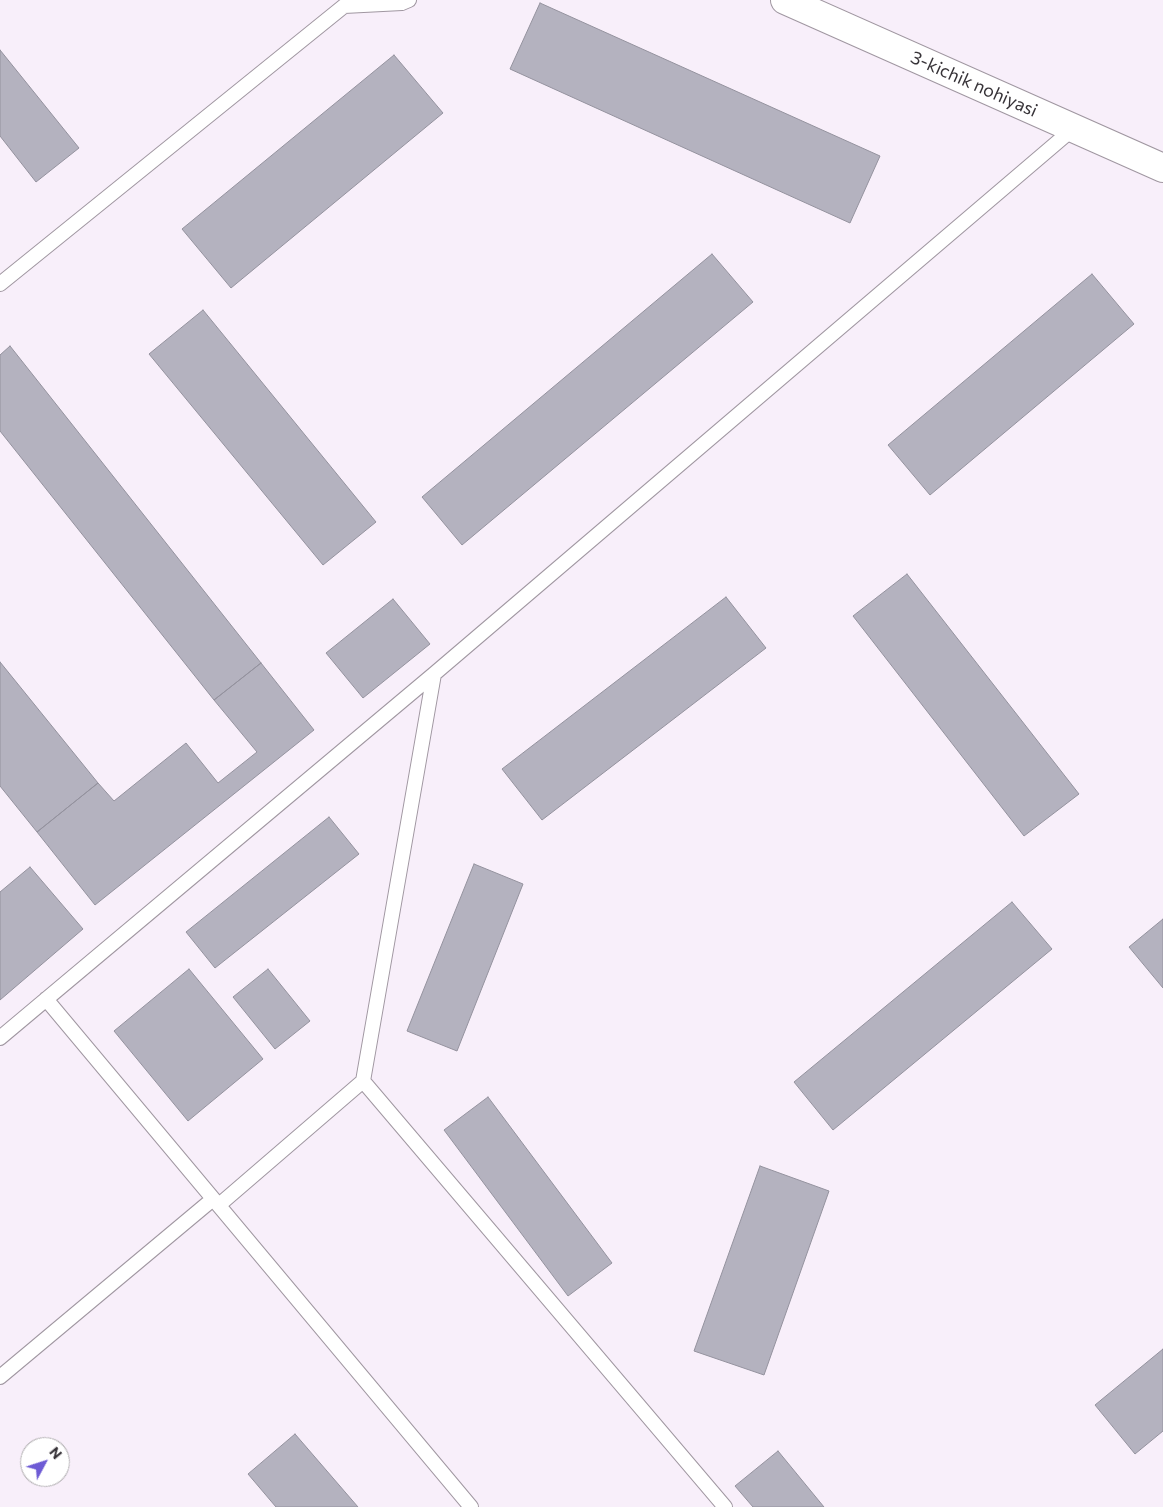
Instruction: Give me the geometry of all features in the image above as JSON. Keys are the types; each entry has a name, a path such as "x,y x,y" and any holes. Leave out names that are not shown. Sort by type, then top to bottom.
{"street":[{"name":"3-kichik nohiyasi","path":"785,0 1163,168"}],"lane":[{"path":"0,284 344,6 402,3 409,0"},
{"path":"0,1038 434,674 1074,128"},
{"path":"2,1370 216,1202 363,1081 434,674"},
{"path":"46,999 471,1507"},
{"path":"363,1081 725,1507"}],"building":[{"path":"540,3 880,156 850,223 510,69"},
{"path":"0,50 79,148 36,182 0,136"},
{"path":"394,55 443,113 231,288 182,229"},
{"path":"712,254 753,302 462,545 422,497"},
{"path":"1092,274 1134,324 930,495 888,445"},
{"path":"203,310 376,522 323,565 149,354"},
{"path":"10,346 261,663 214,700 0,431 0,355"},
{"path":"907,574 1079,794 1024,836 853,616"},
{"path":"726,597 766,648 542,820 502,769"},
{"path":"393,599 430,644 363,698 326,653"},
{"path":"0,662 98,783 37,832 0,786"},
{"path":"261,663 314,730 95,905 37,832 98,783 114,801 186,743 218,783 257,752 214,700"},
{"path":"329,817 359,854 215,968 186,932"},
{"path":"474,864 523,884 457,1051 407,1031"},
{"path":"30,867 83,929 0,1000 0,892"},
{"path":"1012,902 1052,949 833,1130 794,1082"},
{"path":"1163,919 1163,988 1129,947"},
{"path":"189,969 263,1059 188,1121 114,1031"},
{"path":"268,969 310,1021 275,1049 233,997"},
{"path":"488,1097 612,1263 568,1296 444,1130"},
{"path":"760,1166 829,1191 764,1375 694,1351"},
{"path":"1163,1349 1163,1431 1135,1454 1095,1405"},
{"path":"295,1434 358,1507 276,1507 248,1474"},
{"path":"778,1451 824,1507 753,1507 735,1486"}]}
